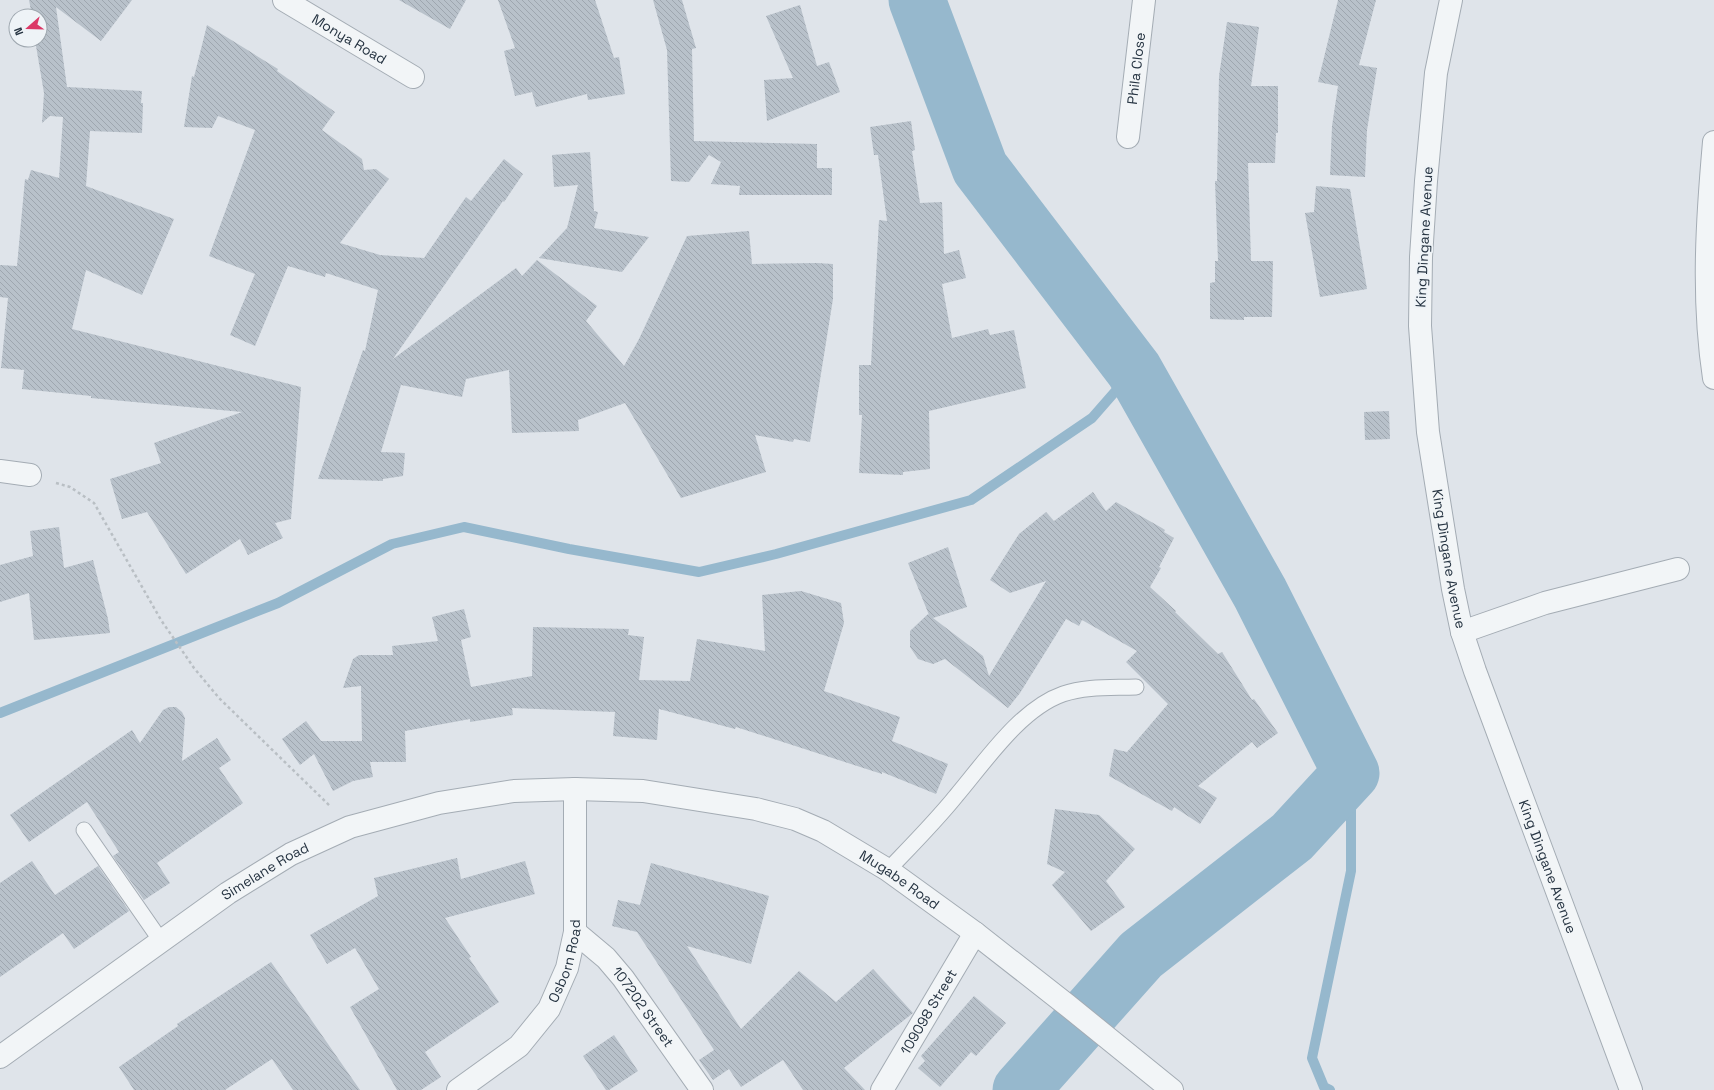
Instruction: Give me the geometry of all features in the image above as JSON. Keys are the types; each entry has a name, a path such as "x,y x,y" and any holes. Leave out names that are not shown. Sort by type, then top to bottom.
{"street":[{"name":"Monya Road","path":"284,0 413,77"},
{"name":"Phila Close","path":"1128,137 1144,0"},
{"name":"King Dingane Avenue","path":"1451,0 1436,73 1426,173 1421,257 1420,326 1428,432 1453,589 1462,632 1506,758 1631,1090"},
{"path":"1714,142 1707,216 1706,277 1711,356 1714,378"},
{"path":"0,471 30,475"},
{"path":"1462,632 1545,603 1678,569"},
{"name":"Simelane Road","path":"0,1057 228,893 291,854 350,827 439,803 514,791 574,789"},
{"name":"Mugabe Road","path":"574,789 643,790 756,809 795,819 823,831 888,870 975,933 1172,1090"},
{"name":"Osborn Road","path":"458,1090 519,1046 549,1009 567,968 575,932 574,789"},
{"name":"107202 Street","path":"575,932 606,958 624,978 702,1090"},
{"name":"109098 Street","path":"882,1090 975,933"}],"lane":[{"path":"888,870 923,834 999,745 1024,719 1042,704 1064,694 1088,689 1136,687"},
{"path":"84,830 161,941"}],"path":[{"path":"30,475 70,487 94,503 161,620 194,668 219,698 304,779 350,827"}],"building":[{"path":"29,0 132,0 101,41 56,7 67,87 142,91 142,133 90,131 86,186 174,219 142,295 86,270 72,329 301,387 291,519 275,523 283,538 248,555 240,539 186,574 147,512 122,519 110,479 161,463 154,443 242,412 91,398 91,396 22,389 24,370 1,368 8,298 0,297 0,265 17,266 25,179 28,180 31,170 59,178 63,117 50,116 42,123 44,93 36,48 48,48 48,8 30,8"},
{"path":"399,0 466,0 450,29"},
{"path":"498,0 595,0 614,58 619,57 625,94 588,100 587,94 536,107 532,92 515,96 504,51 515,48"},
{"path":"653,0 682,0 696,48 692,49 694,141 817,144 817,168 832,168 832,195 739,195 740,186 711,184 721,162 709,155 689,182 671,181 667,50"},
{"path":"1338,0 1376,0 1359,65 1377,68 1367,130 1365,177 1330,175 1332,126 1338,86 1318,82"},
{"path":"800,5 817,66 829,62 840,92 767,121 764,80 793,78 766,16"},
{"path":"1227,22 1259,27 1251,86 1278,86 1278,133 1276,133 1275,163 1248,163 1251,261 1273,261 1272,317 1244,317 1244,320 1210,319 1210,283 1215,282 1215,261 1218,261 1215,181 1217,181 1219,76"},
{"path":"207,25 278,69 277,71 335,112 322,130 362,159 364,170 376,169 389,179 340,243 380,255 424,258 466,197 471,201 504,159 523,174 393,359 516,268 522,276 537,260 597,306 586,321 624,366 639,339 687,236 749,231 752,264 833,264 833,299 810,442 794,439 793,442 755,435 766,472 681,498 625,403 578,420 579,431 512,433 509,370 466,379 462,397 401,385 381,452 405,453 403,476 383,479 383,481 318,479 363,350 365,351 378,290 326,273 325,277 288,266 255,346 230,335 255,274 209,256 255,130 218,116 212,128 184,127 192,76 194,77"},
{"path":"911,121 915,150 912,151 920,203 942,202 944,254 959,250 966,278 942,284 952,338 988,329 990,335 1014,330 1026,388 929,411 930,469 903,472 903,475 859,473 862,415 859,415 859,365 871,365 879,220 887,221 878,155 874,155 870,127"},
{"path":"590,152 594,211 598,212 594,228 649,237 622,272 539,258 567,228 578,185 554,187 552,155"},
{"path":"1316,186 1350,189 1367,289 1320,297 1305,213 1314,212"},
{"path":"1389,411 1390,439 1365,440 1364,412"},
{"path":"1093,492 1106,511 1116,502 1162,528 1165,530 1164,532 1174,538 1159,567 1161,568 1150,587 1218,654 1222,652 1252,700 1254,699 1278,733 1257,748 1252,742 1198,786 1217,798 1200,824 1174,807 1172,811 1109,776 1114,749 1127,752 1168,704 1126,662 1137,651 1082,620 1079,626 1066,619 1020,693 1008,708 945,659 933,664 918,659 910,647 910,631 928,614 929,615 908,563 948,547 967,607 933,618 983,656 989,676 1046,581 1010,593 990,580 1019,534 1046,512 1054,521"},
{"path":"59,527 64,568 93,560 108,619 110,633 34,640 29,593 0,602 0,565 33,556 30,531"},
{"path":"801,591 841,603 844,623 824,691 900,717 892,741 948,764 936,794 882,772 882,774 736,727 735,729 659,709 657,740 613,736 615,712 512,708 513,715 470,722 470,719 405,731 406,762 370,762 373,777 353,781 333,791 314,754 300,765 282,739 306,721 321,741 362,741 361,686 343,688 353,659 359,655 393,655 392,646 438,641 432,617 464,609 471,637 461,640 471,687 532,676 533,627 629,629 628,635 644,637 639,680 690,681 697,639 765,651 762,595"},
{"path":"169,707 176,707 182,712 185,718 182,761 217,738 231,760 219,768 243,803 157,863 170,883 144,900 113,856 119,852 87,802 29,842 10,815 132,730 140,743 163,710"},
{"path":"1055,809 1099,815 1135,849 1106,881 1125,907 1091,931 1052,885 1065,872 1047,864"},
{"path":"457,858 461,879 525,861 535,894 445,918 471,957 469,958 499,1002 425,1052 441,1077 421,1090 397,1090 350,1007 379,989 355,948 327,964 310,935 378,896 374,878"},
{"path":"32,861 55,895 98,866 129,911 74,949 63,933 0,977 0,883"},
{"path":"651,863 769,896 751,964 687,946 741,1029 799,971 836,1002 873,969 913,1013 844,1068 865,1090 803,1090 783,1060 741,1087 729,1069 713,1080 699,1060 714,1050 637,932 612,926 618,900 640,905"},
{"path":"271,962 360,1090 293,1090 272,1059 225,1090 134,1090 119,1067 178,1026 177,1024"},
{"path":"974,996 1006,1023 976,1056 971,1052 940,1087 918,1068 925,1061 921,1056"},
{"path":"614,1035 638,1071 609,1090 606,1090 583,1056"}],"waterway":[{"path":"917,0 980,168 1134,370 1260,593 1351,773 1292,837 1141,955 1021,1090"},
{"path":"0,713 278,603 392,544 464,527 569,549 699,572 776,554 971,500 1092,418 1134,370"},
{"path":"1330,1090 1324,1087 1312,1058 1351,871 1351,773"}]}
